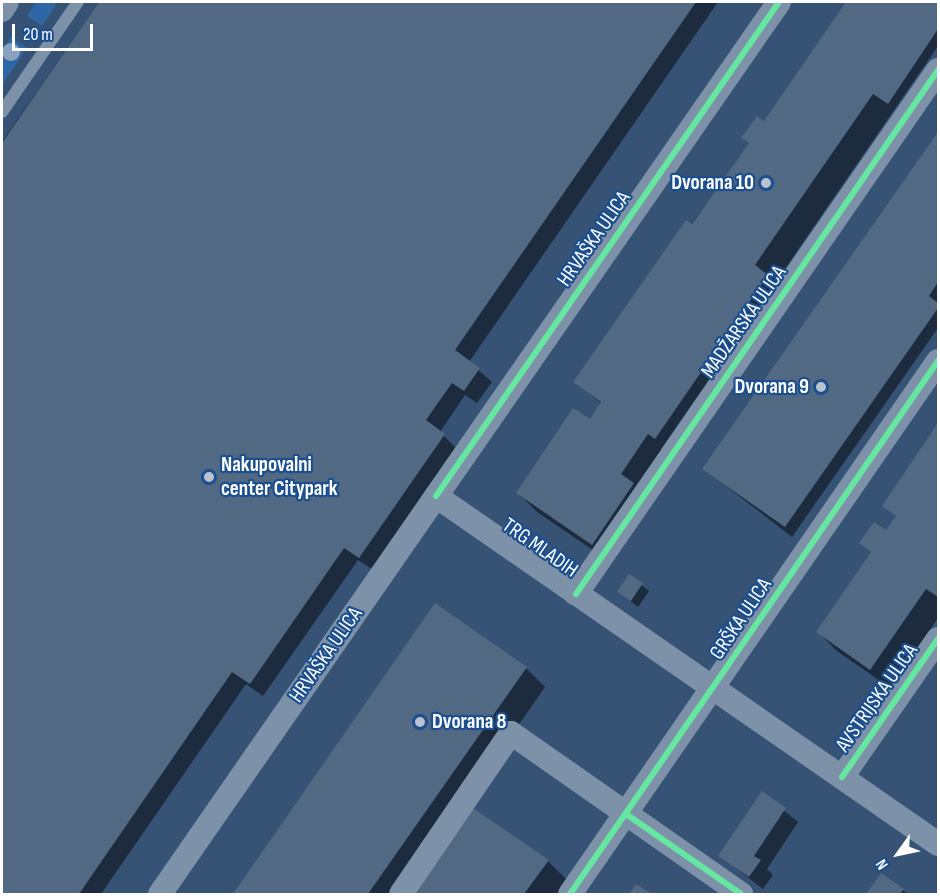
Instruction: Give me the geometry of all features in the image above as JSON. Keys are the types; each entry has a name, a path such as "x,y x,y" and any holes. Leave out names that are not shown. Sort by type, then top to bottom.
{"street":[{"path":"2,10 7,2"},
{"name":"HRVAŠKA ULICA","path":"160,894 779,2"},
{"name":"MADŽARSKA ULICA","path":"576,594 939,70"},
{"name":"GRŠKA ULICA","path":"570,894 939,361"},
{"name":"TRG MLADIH","path":"436,496 939,844"},
{"name":"AVSTRIJSKA ULICA","path":"842,777 939,639"},
{"path":"401,894 511,733 741,894"}],"lane":[{"path":"2,112 78,2"}],"shaded area":[{"path":"36,2 58,2 42,26 27,16"},
{"path":"11,37 27,48 2,85 2,51"}],"building":[{"name":"Nakupovalni center Citypark","path":"99,2 696,2 455,350 480,368 464,391 452,383 426,420 445,434 359,558 344,548 250,684 232,672 79,894 2,894 2,143"},
{"name":"Dvorana 10","path":"846,2 938,2 938,29 888,104 873,94 755,265 768,275 655,439 648,434 621,474 634,483 592,545 516,493 573,408 590,419 601,402 573,382 686,220 692,224 749,143 741,138 757,116 764,121"},
{"name":"Dvorana 9","path":"938,132 938,282 929,296 938,303 938,308 785,527 702,469"},
{"path":"938,423 938,597 926,589 870,670 816,632 871,552 859,543 874,522 886,530 896,516 882,506"},
{"path":"629,574 643,583 631,601 617,592"},
{"name":"Dvorana 8","path":"435,603 527,667 368,894 233,894"},
{"path":"762,791 786,808 754,856 761,860 749,877 718,856"},
{"path":"467,804 549,860 524,894 405,894"},
{"path":"881,873 904,889 900,894 866,894"},
{"path":"636,884 652,894 629,894"}],"cycle path":[{"path":"436,496 779,2"},
{"path":"576,594 938,70"},
{"path":"570,894 938,361"},
{"path":"842,777 938,639"},
{"path":"626,814 741,894"}],"place":[{"name":"Dvorana 10","path":"766,183"},
{"name":"Dvorana 9","path":"821,387"},
{"name":"Nakupovalni center Citypark","path":"209,477"},
{"name":"Dvorana 8","path":"420,722"}]}
